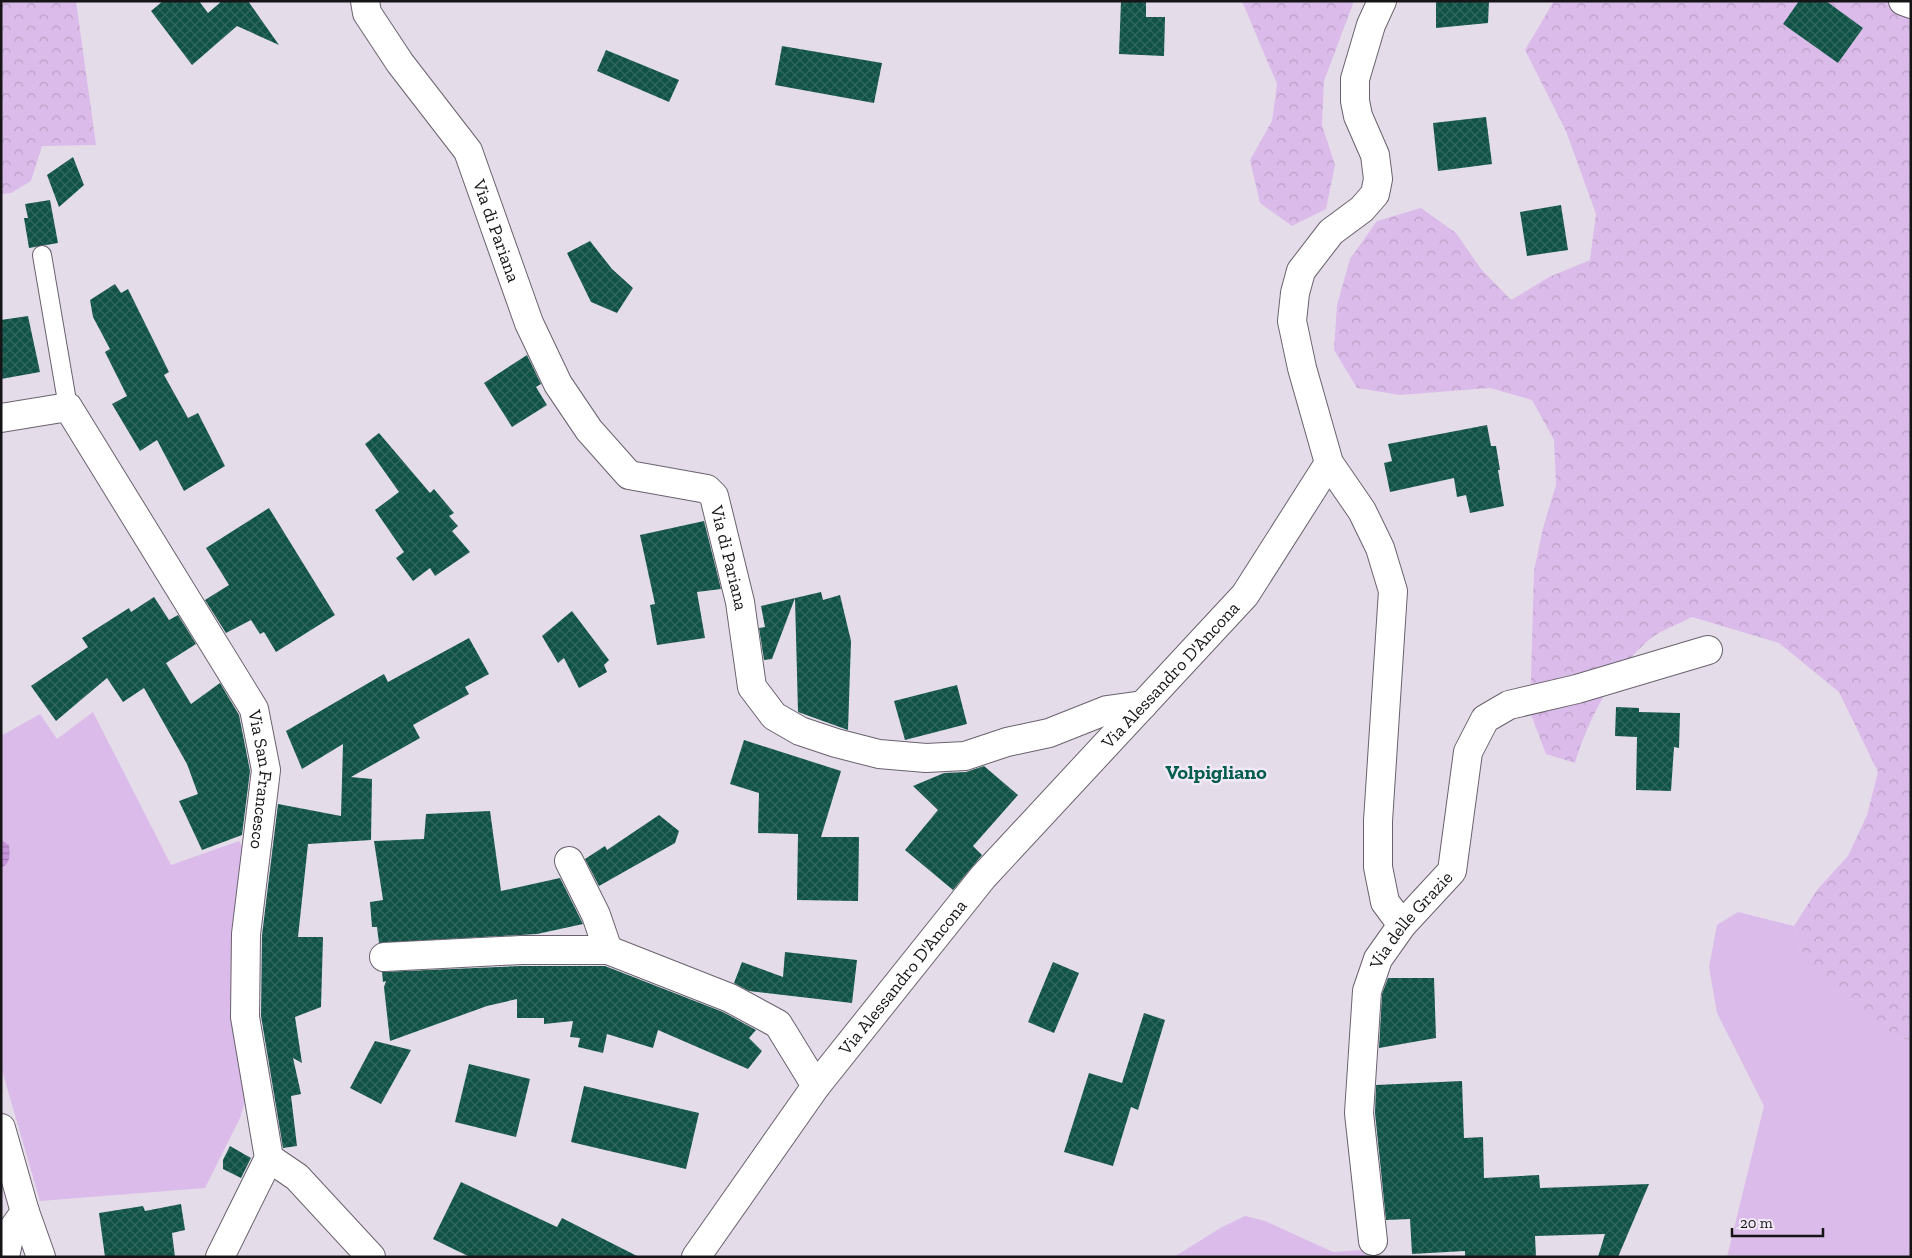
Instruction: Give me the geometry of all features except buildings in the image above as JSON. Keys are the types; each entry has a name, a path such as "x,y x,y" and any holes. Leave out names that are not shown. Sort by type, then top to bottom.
{"street":[{"name":"Via di Pariana","path":"365,1 367,13 400,63 468,152 529,323 558,384 588,430 629,475 707,489 714,496 740,602 752,687 774,716 800,731 836,743 879,754 926,758 965,756 1007,742 1049,733 1107,710 1143,705"},
{"path":"1382,1 1371,24 1354,79 1358,116 1375,155 1378,179 1375,194 1362,209 1331,232 1302,271 1294,293 1292,321 1296,345 1329,463 1362,511 1380,548 1393,591 1378,821 1378,867 1385,902 1402,925"},
{"path":"1902,1 1911,4"},
{"path":"1,418 68,407"},
{"name":"Via San Francesco","path":"68,407 254,709 266,770 246,934 245,1016 269,1158"},
{"name":"Via Alessandro D'Ancona","path":"696,1257 816,1086 983,877 1245,595 1329,463"},
{"name":"Via delle Grazie","path":"1373,1241 1359,1113 1367,991 1378,959 1402,925 1452,871 1468,752 1485,719 1509,705 1577,690 1708,650"},
{"path":"569,860 596,915 608,950"},
{"path":"384,958 521,950 608,950 730,998 778,1024 816,1086"},
{"path":"1,1128 13,1212 6,1257"},
{"path":"220,1257 269,1158 297,1177 371,1257"},
{"path":"13,1212 41,1257"}],"lane":[{"path":"42,255 68,407"}],"green space":[{"path":"1,1 76,1 96,145 42,146 31,181 11,193 1,194"},
{"path":"1242,1 1354,1 1324,81 1322,125 1335,165 1326,209 1292,226 1260,203 1250,160 1272,121 1277,84"},
{"path":"1554,1 1911,1 1911,1040 1897,1038 1854,1011 1800,949 1794,926 1817,890 1848,856 1867,815 1878,772 1839,692 1779,643 1692,617 1654,636 1625,664 1595,712 1575,763 1546,754 1530,712 1534,571 1543,528 1556,485 1554,440 1532,400 1490,388 1400,395 1357,388 1334,350 1337,305 1350,259 1377,221 1421,208 1456,233 1481,269 1511,300 1549,277 1590,260 1596,214 1566,131 1525,50"},
{"path":"93,712 171,865 239,841 245,852 247,1094 240,1118 205,1188 40,1201 1,1067 1,736 40,714 57,739"},
{"path":"1738,912 1794,926 1800,949 1897,1038 1911,1040 1911,1257 1727,1257 1764,1106 1717,1013 1709,967 1717,925"},
{"path":"1245,1216 1265,1221 1333,1252 1361,1250 1368,1257 1174,1257 1222,1227"}],"shaded area":[{"path":"1,840 9,845 10,852 7,864 1,868"}],"district":[{"name":"Volpigliano","path":"1216,772"}]}
